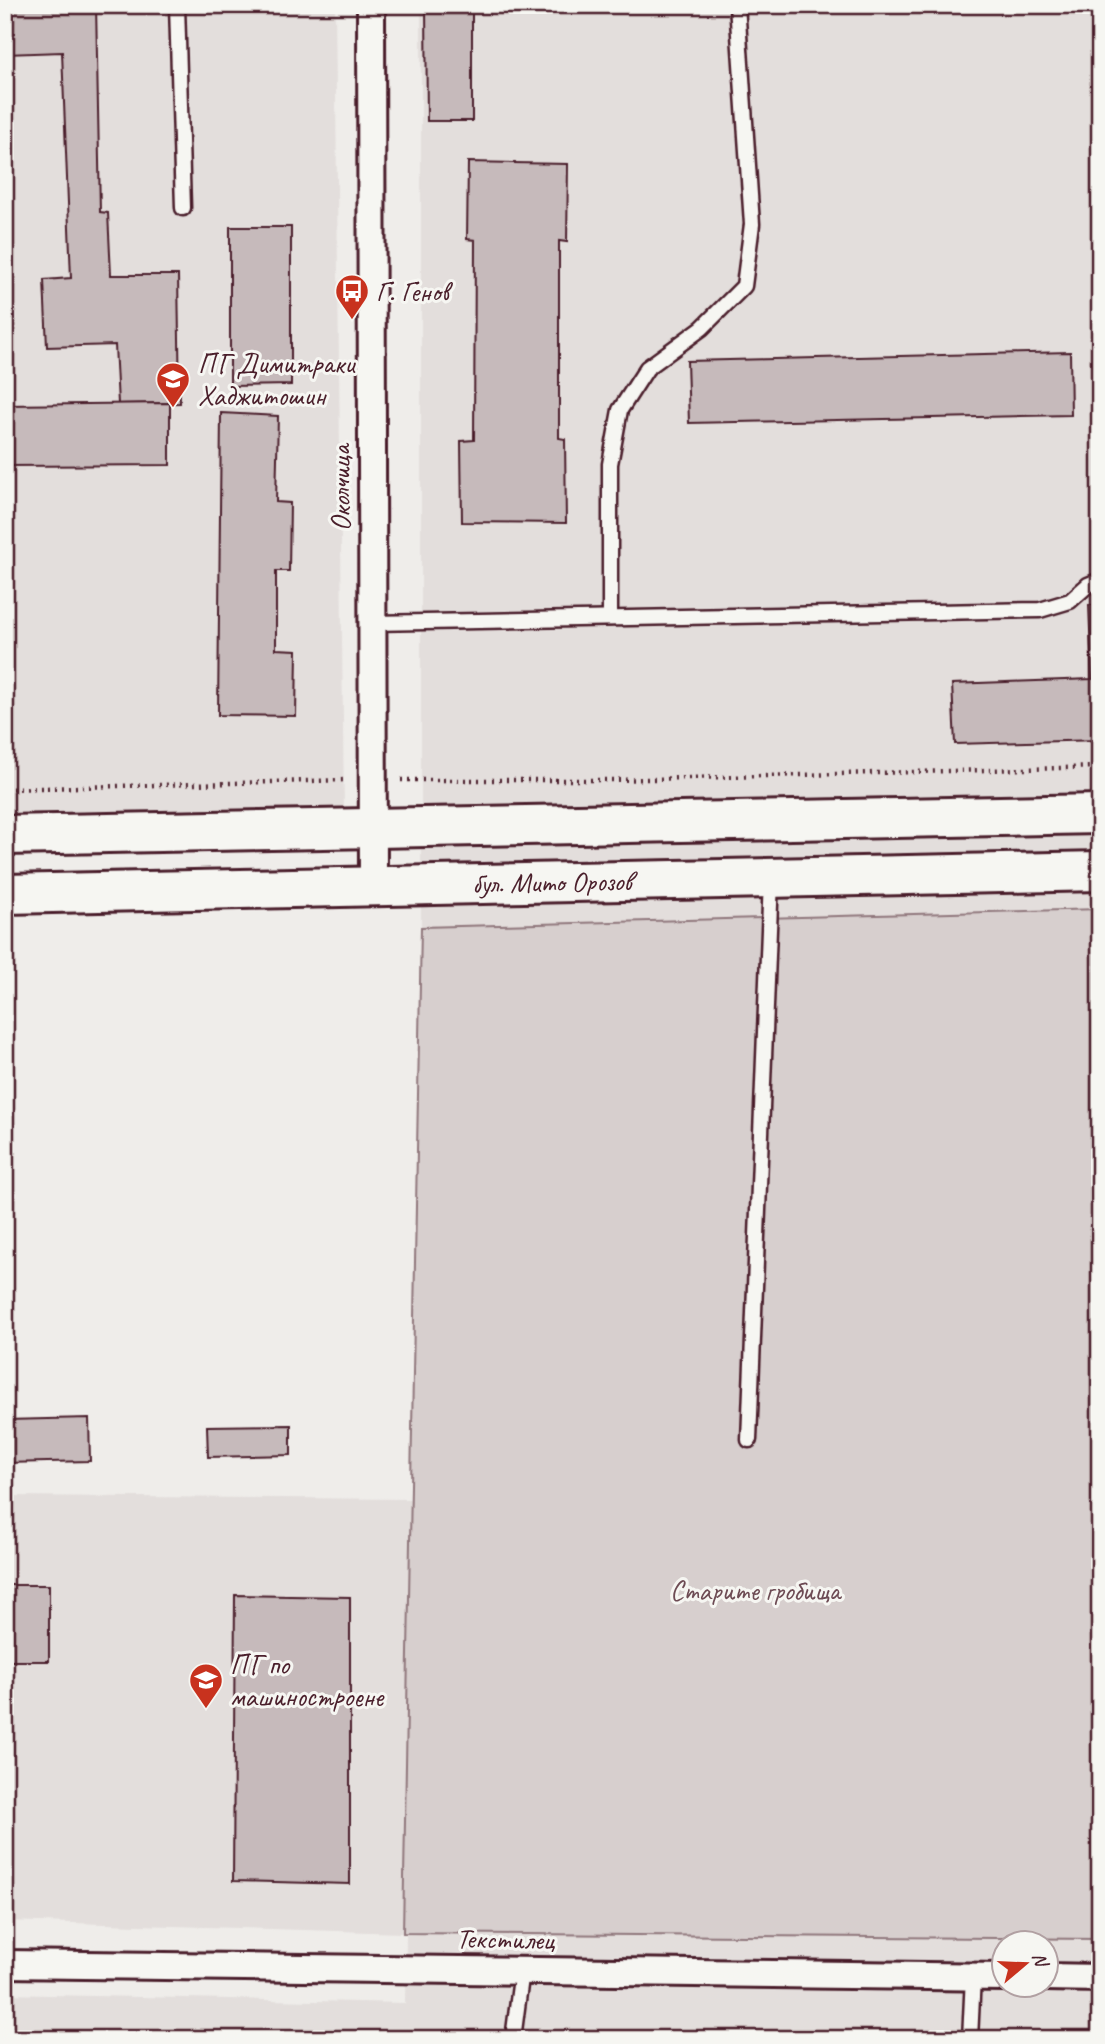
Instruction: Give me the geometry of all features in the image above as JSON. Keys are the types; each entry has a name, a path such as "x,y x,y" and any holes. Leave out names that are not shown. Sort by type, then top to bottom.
{"main road":[{"name":"бул. Мито Орозов","path":"5,835 1100,814"},
{"name":"бул. Мито Орозов","path":"5,894 1100,871"}],"street":[{"name":"Околчица","path":"371,5 373,886"},
{"name":"Текстилец","path":"5,1964 990,1977"},
{"path":"1060,1977 1100,1978"}],"lane":[{"path":"177,5 183,208"},
{"path":"610,618 610,464 620,410 647,368 702,328 744,286 752,224 737,5"},
{"path":"372,623 1040,610 1070,601 1100,580"},
{"path":"749,1440 771,878"},
{"path":"513,2039 522,1970"},
{"path":"971,2039 973,1976"}],"path":[{"path":"5,789 373,780 613,780 1100,767"}],"shaded area":[{"name":"ПГ Димитраки Хаджитошин","path":"5,5 335,5 344,813 5,820"},
{"path":"421,5 1100,5 1100,2039 5,2039 5,1994 405,2003 421,927"},
{"name":"ПГ по машиностроене","path":"5,1496 411,1499 403,1933 5,1921"}],"green space":[{"name":"Старите гробища","path":"1100,909 1100,1939 1060,1939 1060,1928 990,1928 990,1938 403,1933 421,927"}],"building":[{"path":"5,5 96,5 100,212 108,213 111,275 178,275 180,403 118,404 115,345 47,347 44,280 71,278 62,52 5,54"},
{"path":"426,5 472,5 472,121 427,121"},
{"path":"468,162 568,164 567,242 559,241 559,438 565,439 566,523 462,522 461,441 474,440 475,240 467,239"},
{"path":"230,227 291,227 291,385 230,386"},
{"path":"1095,321 1100,321 1100,505"},
{"path":"1070,352 1071,415 689,423 687,361"},
{"path":"170,403 170,465 5,466 5,405"},
{"path":"221,413 278,416 276,502 290,503 289,571 276,571 276,649 297,650 296,716 218,715"},
{"path":"1089,605 1100,605 1100,740 955,744 952,684 1092,679"},
{"path":"89,1418 90,1461 5,1463 5,1420"},
{"path":"291,1425 291,1455 208,1457 207,1426"},
{"path":"5,1585 49,1585 49,1661 5,1661"},
{"path":"235,1595 350,1597 350,1884 233,1881"}],"place":[{"name":"Г. Генов","path":"352,321"},
{"name":"ПГ Димитраки Хаджитошин","path":"173,409"},
{"name":"ПГ по машиностроене","path":"206,1710"}]}
